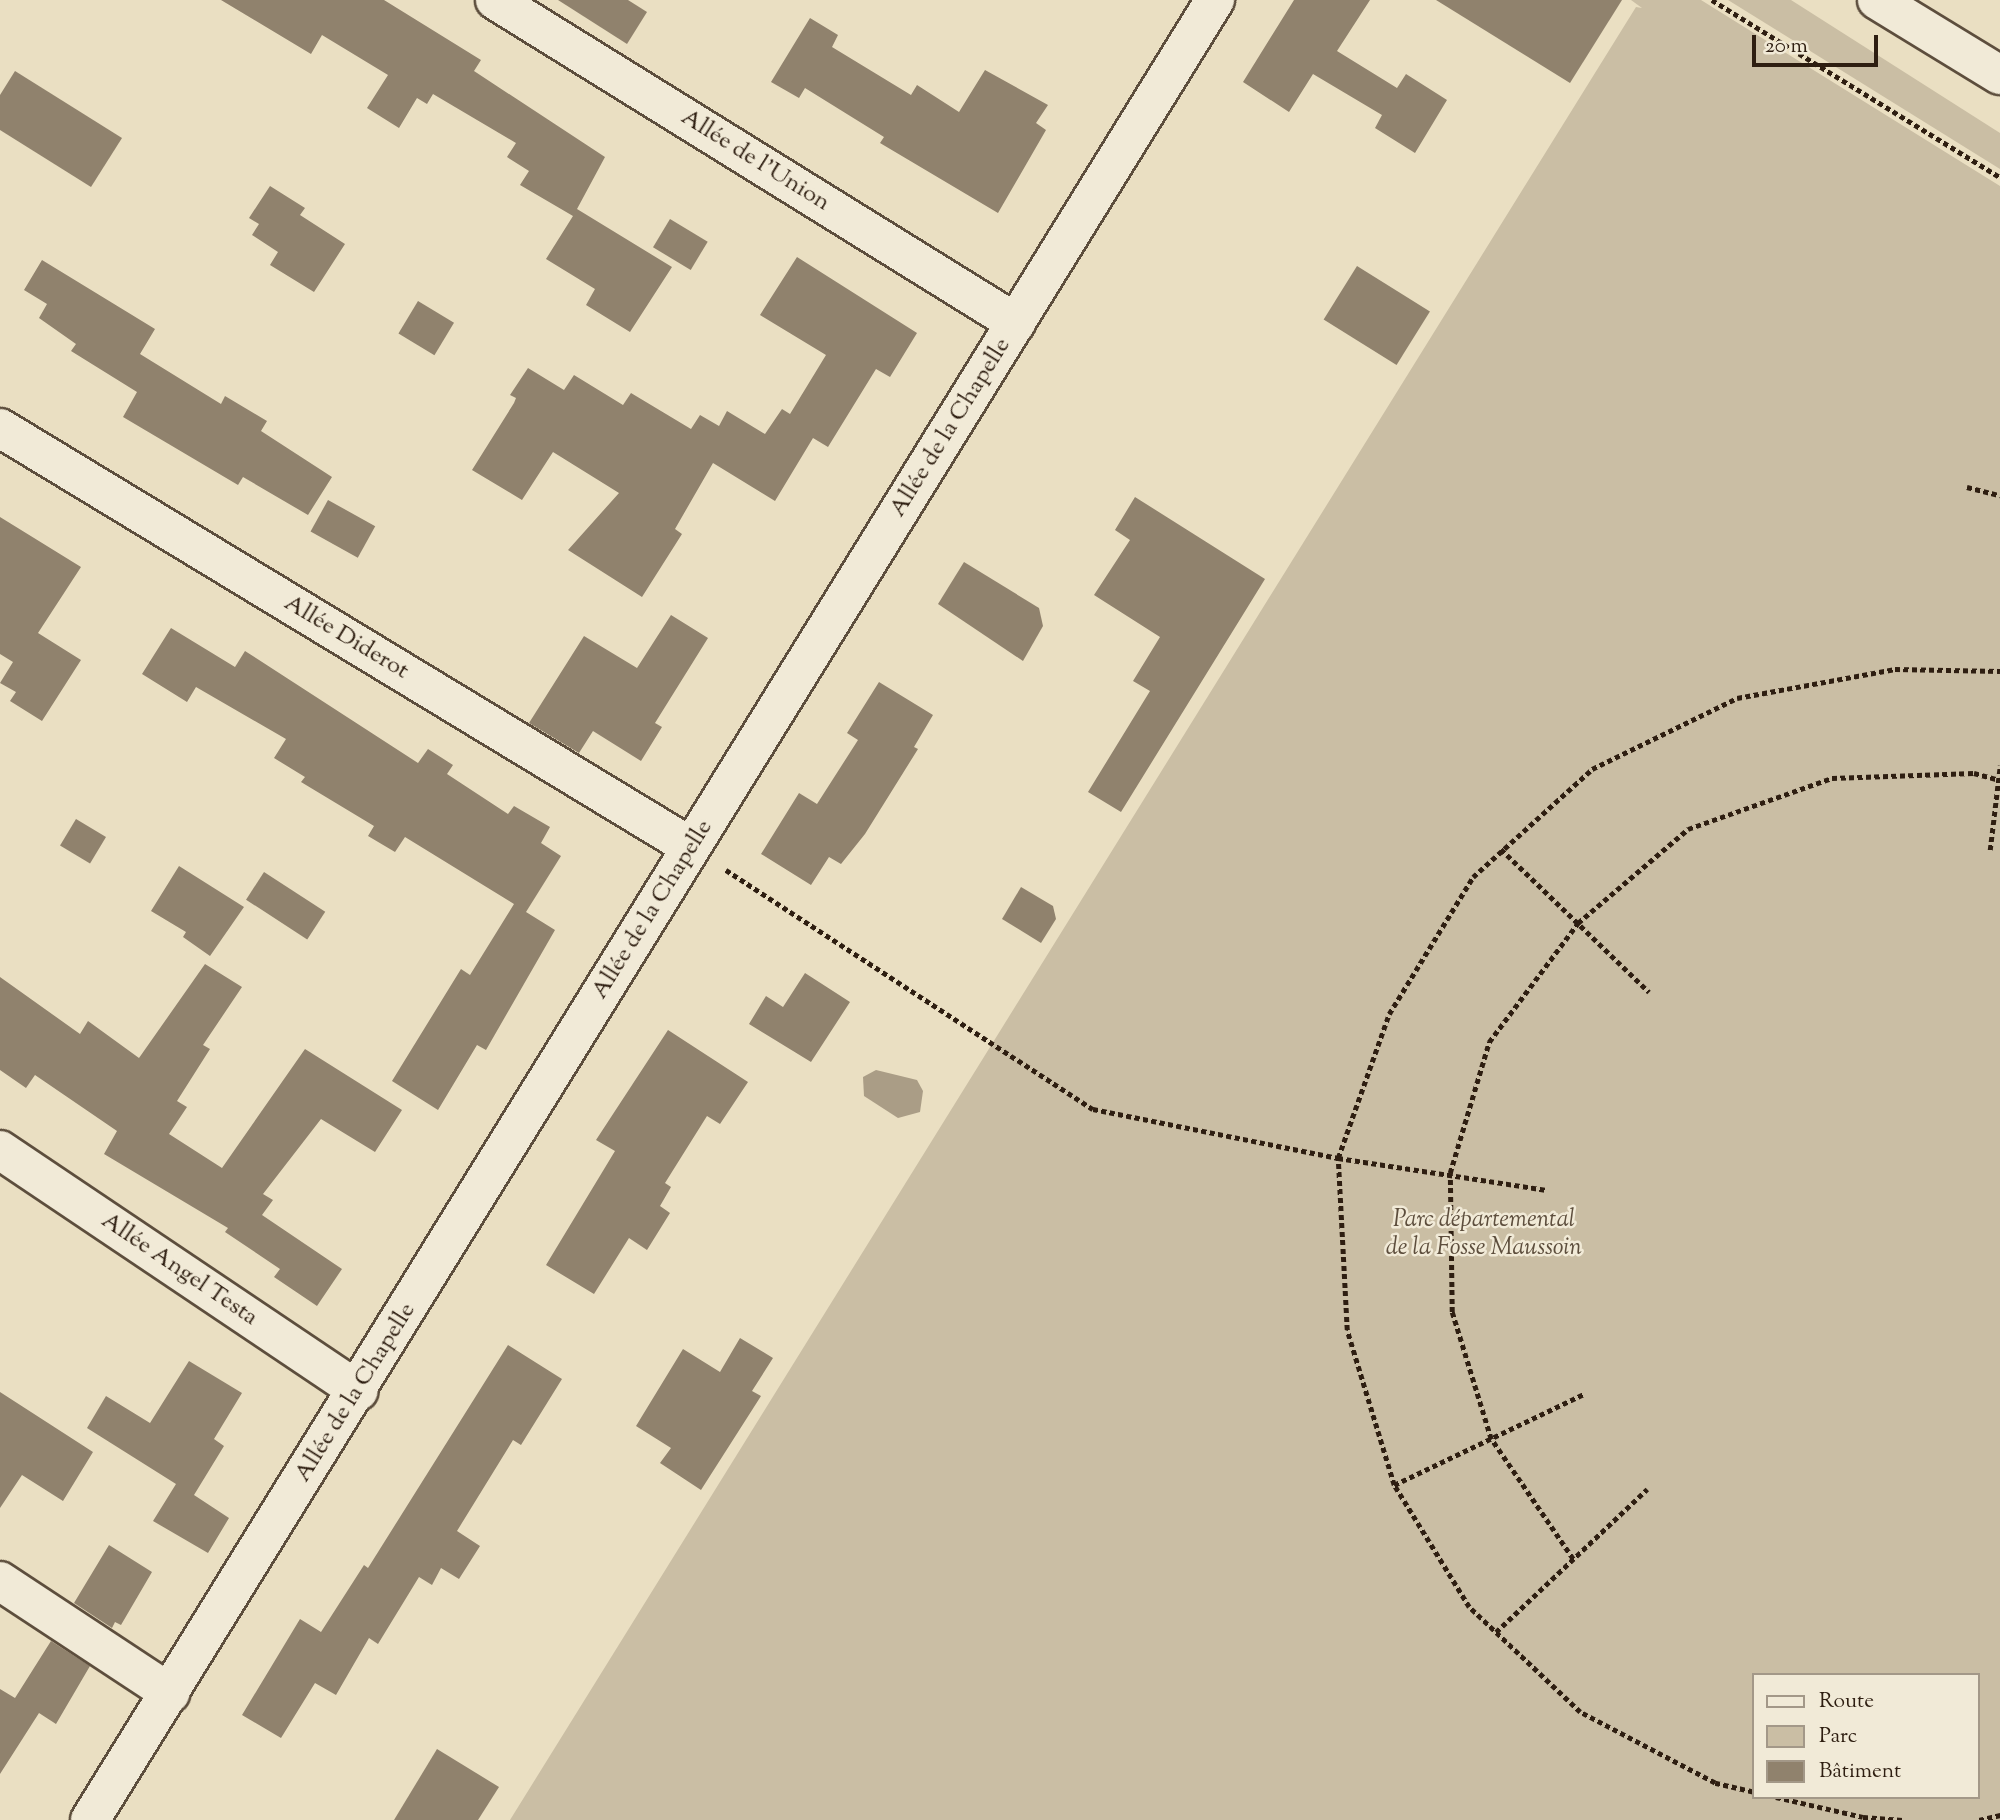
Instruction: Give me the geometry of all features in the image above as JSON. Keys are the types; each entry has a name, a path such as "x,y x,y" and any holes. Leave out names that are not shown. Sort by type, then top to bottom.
{"street":[{"name":"Allée de l'Union","path":"495,0 1016,323"},
{"name":"Allée de la Chapelle","path":"90,1820 359,1391 691,847 1215,0"},
{"path":"1877,0 2000,75"},
{"name":"Allée Diderot","path":"0,428 691,847"},
{"name":"Allée Angel Testa","path":"0,1150 359,1391"},
{"path":"0,1581 170,1693"}],"path":[{"path":"1712,0 2000,177"},
{"path":"1967,487 2000,495"},
{"path":"1752,1792 1715,1783 1580,1712 1469,1606 1394,1485 1347,1330 1338,1158 1388,1014 1473,877 1592,769 1737,698 1895,669 2000,671"},
{"path":"1990,850 2000,766"},
{"path":"1573,1559 1491,1439 1452,1312 1450,1173 1489,1042 1578,923 1688,829 1832,778 1974,773 2000,780"},
{"path":"691,847 1093,1109 1338,1158 1546,1189"},
{"path":"1501,849 1649,992"},
{"path":"1394,1485 1584,1394"},
{"path":"1496,1632 1647,1489"},
{"path":"1785,1799 1863,1817 1903,1820"},
{"path":"1979,1820 2000,1815"}],"green space":[{"name":"Parc départemental de la Fosse Maussoin","path":"1631,0 1701,0 2000,186 2000,1820 510,1820 1636,7 1642,8"},
{"path":"1728,0 1791,0 2000,133 2000,169"}],"shaded area":[{"path":"876,1070 917,1080 923,1091 920,1112 898,1118 864,1096 863,1077"}],"building":[{"path":"221,0 384,0 481,60 474,71 605,157 577,209 672,267 630,332 586,305 595,289 546,259 573,216 520,185 529,171 507,157 516,143 433,94 427,104 417,98 399,128 367,108 388,75 322,35 311,54"},
{"path":"558,0 628,0 647,12 627,44"},
{"path":"1294,0 1370,0 1337,51 1397,88 1406,74 1447,100 1415,153 1375,128 1382,115 1313,74 1289,112 1243,82"},
{"path":"1436,0 1622,0 1570,83"},
{"path":"810,18 838,35 832,47 911,95 917,85 959,112 985,70 1048,105 1036,123 1046,130 998,213 880,143 884,137 805,88 799,98 771,82"},
{"path":"15,71 122,138 91,187 0,130 0,95"},
{"path":"270,186 305,208 300,215 345,244 314,292 270,265 278,252 252,235 259,224 249,218"},
{"path":"670,219 708,242 691,270 653,247"},
{"path":"797,257 917,333 890,377 876,369 828,447 813,438 775,501 713,463 675,529 682,534 642,597 568,550 619,493 553,452 522,500 472,470 514,403 516,398 510,395 528,368 564,390 574,375 623,405 631,393 691,429 700,415 719,426 727,411 765,434 782,409 790,414 826,355 760,315"},
{"path":"42,260 155,329 140,354 221,404 225,396 267,421 261,431 332,477 308,515 243,477 238,485 123,417 137,392 71,351 76,344 39,318 47,304 24,290"},
{"path":"1357,266 1430,312 1397,365 1324,319"},
{"path":"418,301 454,323 434,355 398,334"},
{"path":"1135,497 1265,579 1121,812 1088,792 1150,691 1133,681 1160,637 1094,595 1130,540 1115,530"},
{"path":"328,500 375,526 358,558 311,531"},
{"path":"0,517 81,567 38,633 81,660 42,721 10,701 16,692 0,683 13,662 0,654"},
{"path":"964,562 1039,608 1043,626 1023,661 938,604"},
{"path":"671,615 708,638 655,723 662,727 641,761 593,731 579,753 529,723 584,636 637,668"},
{"path":"171,628 235,667 245,651 418,763 428,749 453,765 447,774 508,814 514,806 550,827 541,843 561,856 526,912 555,930 486,1050 477,1045 438,1110 392,1081 461,969 470,975 514,904 405,837 395,852 368,836 374,826 301,782 305,777 274,758 286,739 196,687 187,702 142,674"},
{"path":"879,682 933,715 914,747 918,749 865,834 841,864 829,857 811,885 761,854 799,793 817,804 858,740 847,733"},
{"path":"76,819 106,837 90,864 60,846"},
{"path":"179,866 244,907 210,956 183,937 186,932 151,911"},
{"path":"264,872 325,912 307,939 246,900"},
{"path":"1021,887 1053,906 1056,919 1041,943 1002,919"},
{"path":"205,964 242,987 203,1045 210,1049 177,1101 187,1107 169,1134 222,1168 305,1049 402,1110 375,1152 321,1119 263,1194 273,1200 262,1215 342,1269 317,1306 274,1277 280,1269 225,1232 228,1228 104,1154 117,1131 35,1075 26,1088 0,1070 0,977 80,1034 88,1021 139,1058"},
{"path":"805,973 850,1002 811,1062 749,1024 766,996 783,1007"},
{"path":"668,1030 748,1082 720,1124 707,1116 665,1183 671,1187 660,1206 670,1213 647,1250 629,1238 594,1294 546,1265 615,1151 596,1140"},
{"path":"740,1338 773,1358 752,1391 761,1396 701,1490 660,1463 671,1448 636,1426 683,1349 720,1372"},
{"path":"508,1345 562,1379 521,1445 513,1440 457,1531 480,1546 459,1579 441,1568 432,1585 419,1577 378,1644 369,1638 336,1695 315,1683 281,1738 242,1715 300,1619 321,1632 364,1565 368,1568"},
{"path":"189,1361 242,1393 214,1439 224,1446 194,1495 229,1518 208,1553 153,1521 176,1484 87,1428 106,1396 150,1423"},
{"path":"0,1392 93,1452 63,1501 22,1475 0,1508"},
{"path":"109,1545 152,1572 121,1625 115,1622 112,1628 74,1603"},
{"path":"51,1641 90,1666 56,1724 39,1713 0,1774 0,1689 15,1698"},
{"path":"437,1749 499,1787 478,1820 394,1820"}]}
